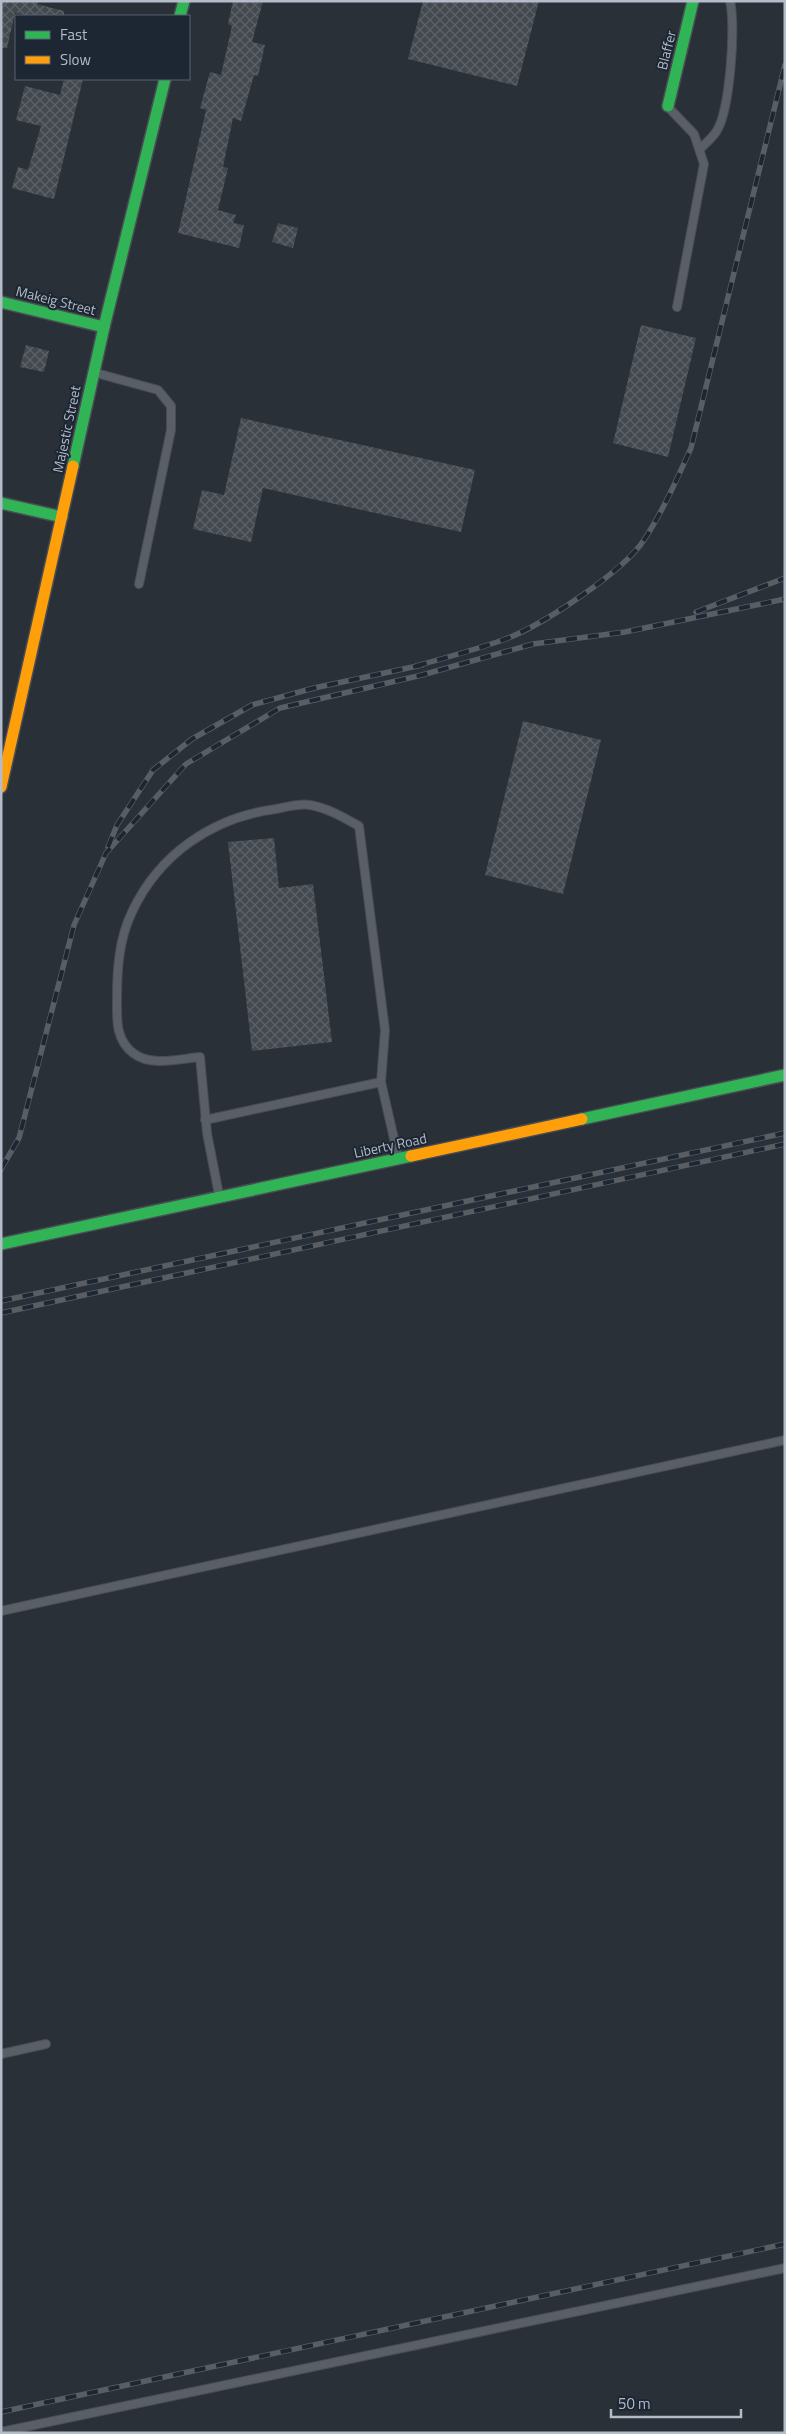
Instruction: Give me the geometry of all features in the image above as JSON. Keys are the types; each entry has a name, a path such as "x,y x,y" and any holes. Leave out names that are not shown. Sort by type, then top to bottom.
{"street":[{"path":"180,15 184,1"},
{"name":"Blaffer","path":"668,106 693,1"},
{"name":"Majestic Street","path":"1,787 104,327 165,80"},
{"name":"Makeig Street","path":"1,302 104,327"},
{"path":"1,503 62,517"},
{"name":"Liberty Road","path":"1,1244 785,1075"}],"lane":[{"path":"700,149 717,131 727,95 734,26 730,1"},
{"path":"668,106 694,134 704,164 677,307"},
{"path":"94,373 158,390 171,406 170,430 139,584"},
{"path":"219,1197 205,1120 200,1057 152,1062 134,1054 121,1041 117,1021 117,961 131,914 148,883 164,863 215,826 254,812 309,805 336,813 359,826 385,1030 381,1082 399,1159"},
{"path":"205,1120 381,1082"},
{"path":"1,1611 785,1440"},
{"path":"1,2054 46,2044"},
{"path":"1,2432 785,2268"}],"building":[{"path":"1,1 38,1 37,4 64,11 64,15 25,15 15,13 7,48 1,48"},
{"path":"233,1 263,1 252,42 265,45 258,76 254,75 241,121 233,118 223,167 228,168 218,210 236,215 233,223 244,225 239,248 178,233 206,110 200,108 210,72 221,75 232,26 228,24"},
{"path":"423,1 539,1 517,86 408,59"},
{"path":"64,80 83,80 54,199 12,188 18,167 28,170 41,126 16,120 25,86 60,95"},
{"path":"278,223 298,228 293,248 272,242"},
{"path":"641,325 696,338 668,457 613,443"},
{"path":"26,345 49,351 44,372 20,367"},
{"path":"241,418 475,470 461,532 263,488 251,542 193,529 202,490 224,495"},
{"path":"523,721 601,740 563,894 485,875"},
{"path":"274,838 279,888 313,884 332,1042 252,1051 228,842"}],"railway":[{"path":"416,666 503,640 538,623 600,582 633,553 651,529 691,448 785,65"},
{"path":"696,612 785,578"},
{"path":"1,1169 19,1138 74,925 106,853 186,764 280,708 422,675 533,644 625,632 785,599"},
{"path":"108,847 117,825 153,770 192,739 252,705 314,688 422,665"},
{"path":"1,1301 785,1133"},
{"path":"1,1313 785,1144"},
{"path":"1,2412 785,2244"}],"traffic: fast":[{"path":"180,15 184,1"},
{"path":"668,106 693,1"},
{"path":"73,466 104,327 165,80"},
{"path":"1,302 104,327"},
{"path":"1,503 62,517"},
{"path":"582,1119 785,1075"},
{"path":"1,1244 411,1156"}],"traffic: slow":[{"path":"1,787 73,466"},
{"path":"411,1156 582,1119"}]}
